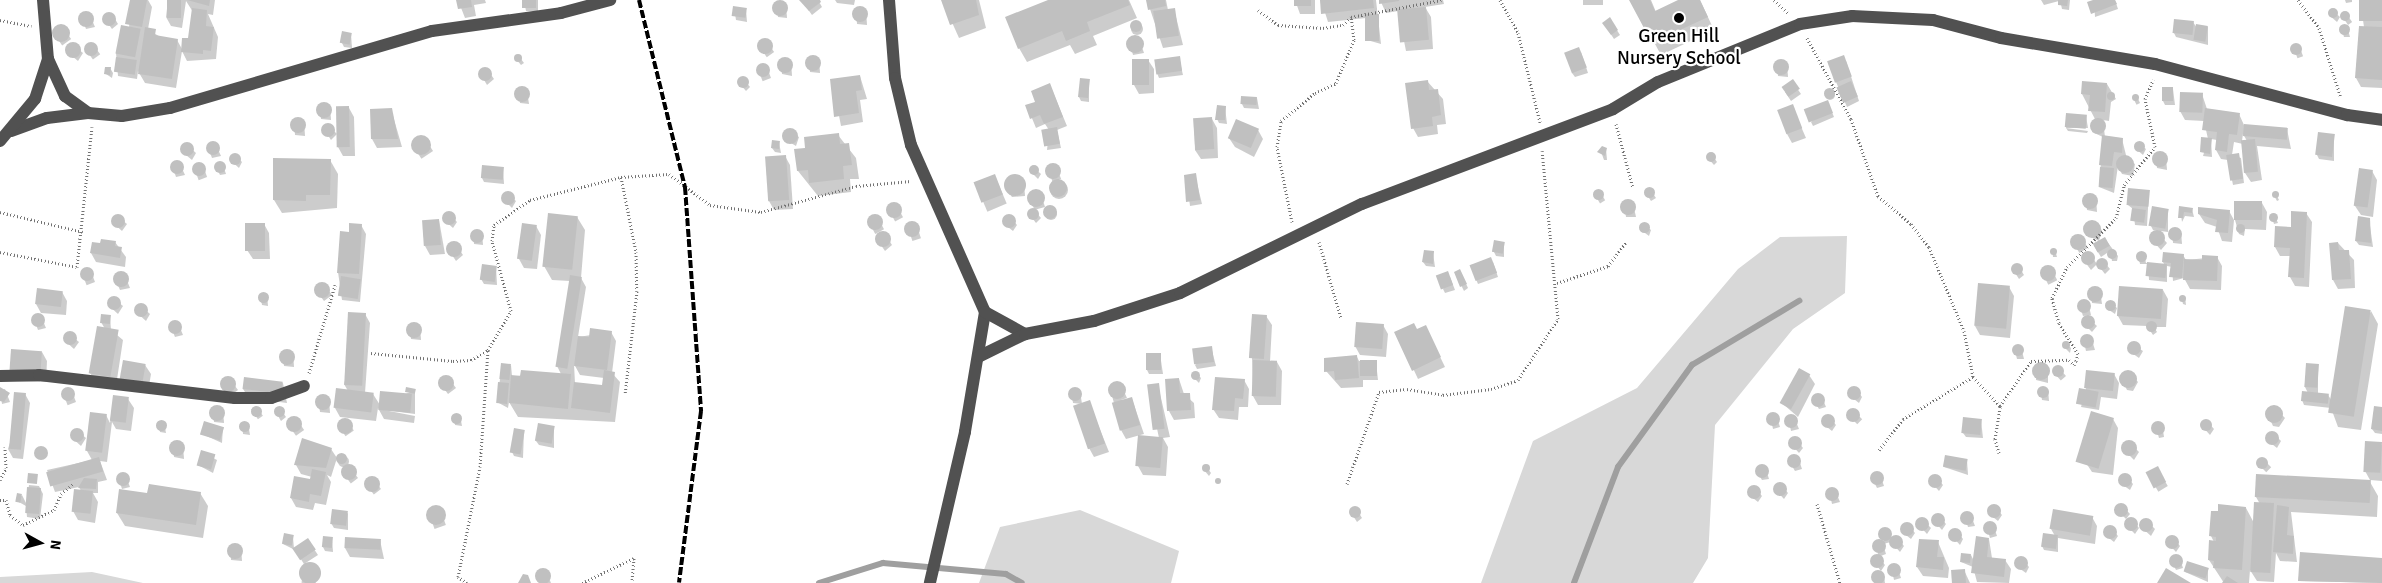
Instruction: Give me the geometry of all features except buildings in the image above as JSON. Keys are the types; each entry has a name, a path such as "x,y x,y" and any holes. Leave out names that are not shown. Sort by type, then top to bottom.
{"street":[{"path":"43,0 48,58 64,96 91,114"},
{"path":"10,131 47,118 91,114 122,116 170,108 363,48 432,31 568,12 610,0"},
{"path":"889,0 901,111 926,178 985,312 980,356 930,583"},
{"path":"980,356 1025,334 1094,321 1180,293 1294,236 1315,230 1362,204 1613,109 1658,82 1800,24 1852,16 1907,16 2001,38 2155,64 2347,116 2382,120"},
{"path":"0,141 35,99 48,58"},
{"path":"985,312 1025,334"},
{"path":"0,376 39,374 235,398 271,398 304,386"}],"path":[{"path":"1258,10 1278,25 1305,27 1343,25 1351,16 1441,0"},
{"path":"1348,484 1378,392 1407,389 1443,395 1491,389 1518,380 1558,319 1557,283 1542,174 1542,135 1518,32 1500,0"},
{"path":"1774,0 1800,24 1851,119 1878,196 1911,224 1929,247 1964,331 1973,377 2000,406"},
{"path":"2298,0 2319,28 2347,116"},
{"path":"1294,236 1278,147 1281,120 1315,93 1336,83 1354,40 1351,16"},
{"path":"0,20 44,24"},
{"path":"1999,453 1995,439 2000,406 2031,362 2069,360 2074,366 2078,354 2058,323 2052,298 2067,266 2116,218 2124,185 2155,147 2145,99 2155,64"},
{"path":"1613,109 1633,188"},
{"path":"0,252 77,267 83,232 91,114"},
{"path":"467,583 458,577 480,467 488,350 511,311 492,241 494,225 530,200 621,177 669,174 710,205 760,212 856,186 926,178"},
{"path":"621,177 636,252 637,291 625,394"},
{"path":"0,212 83,232"},
{"path":"1315,230 1341,318"},
{"path":"1557,283 1608,266 1626,242"},
{"path":"304,386 335,285"},
{"path":"371,353 453,361 470,360 488,350"},
{"path":"1879,450 1903,419 1973,377"},
{"path":"0,480 6,468 5,447"},
{"path":"0,500 6,500 10,515 23,525 54,510 61,494 74,483"},
{"path":"1817,504 1840,583"},
{"path":"582,583 634,558 632,583"}],"shaded area":[{"path":"1847,236 1845,293 1793,329 1715,425 1708,558 1693,583 1481,583 1533,441 1637,388 1738,269 1780,237"},
{"path":"1080,510 1179,551 1171,583 979,583 1000,527"},
{"path":"92,572 143,583 0,583 0,577"}],"waterway":[{"path":"1574,583 1618,467 1692,365 1799,301"},
{"path":"819,583 883,563 1006,574 1022,583"}],"railway":[{"path":"639,0 685,187 701,411 679,583"}],"place":[{"name":"Green Hill Nursery School","path":"1679,18"}]}
